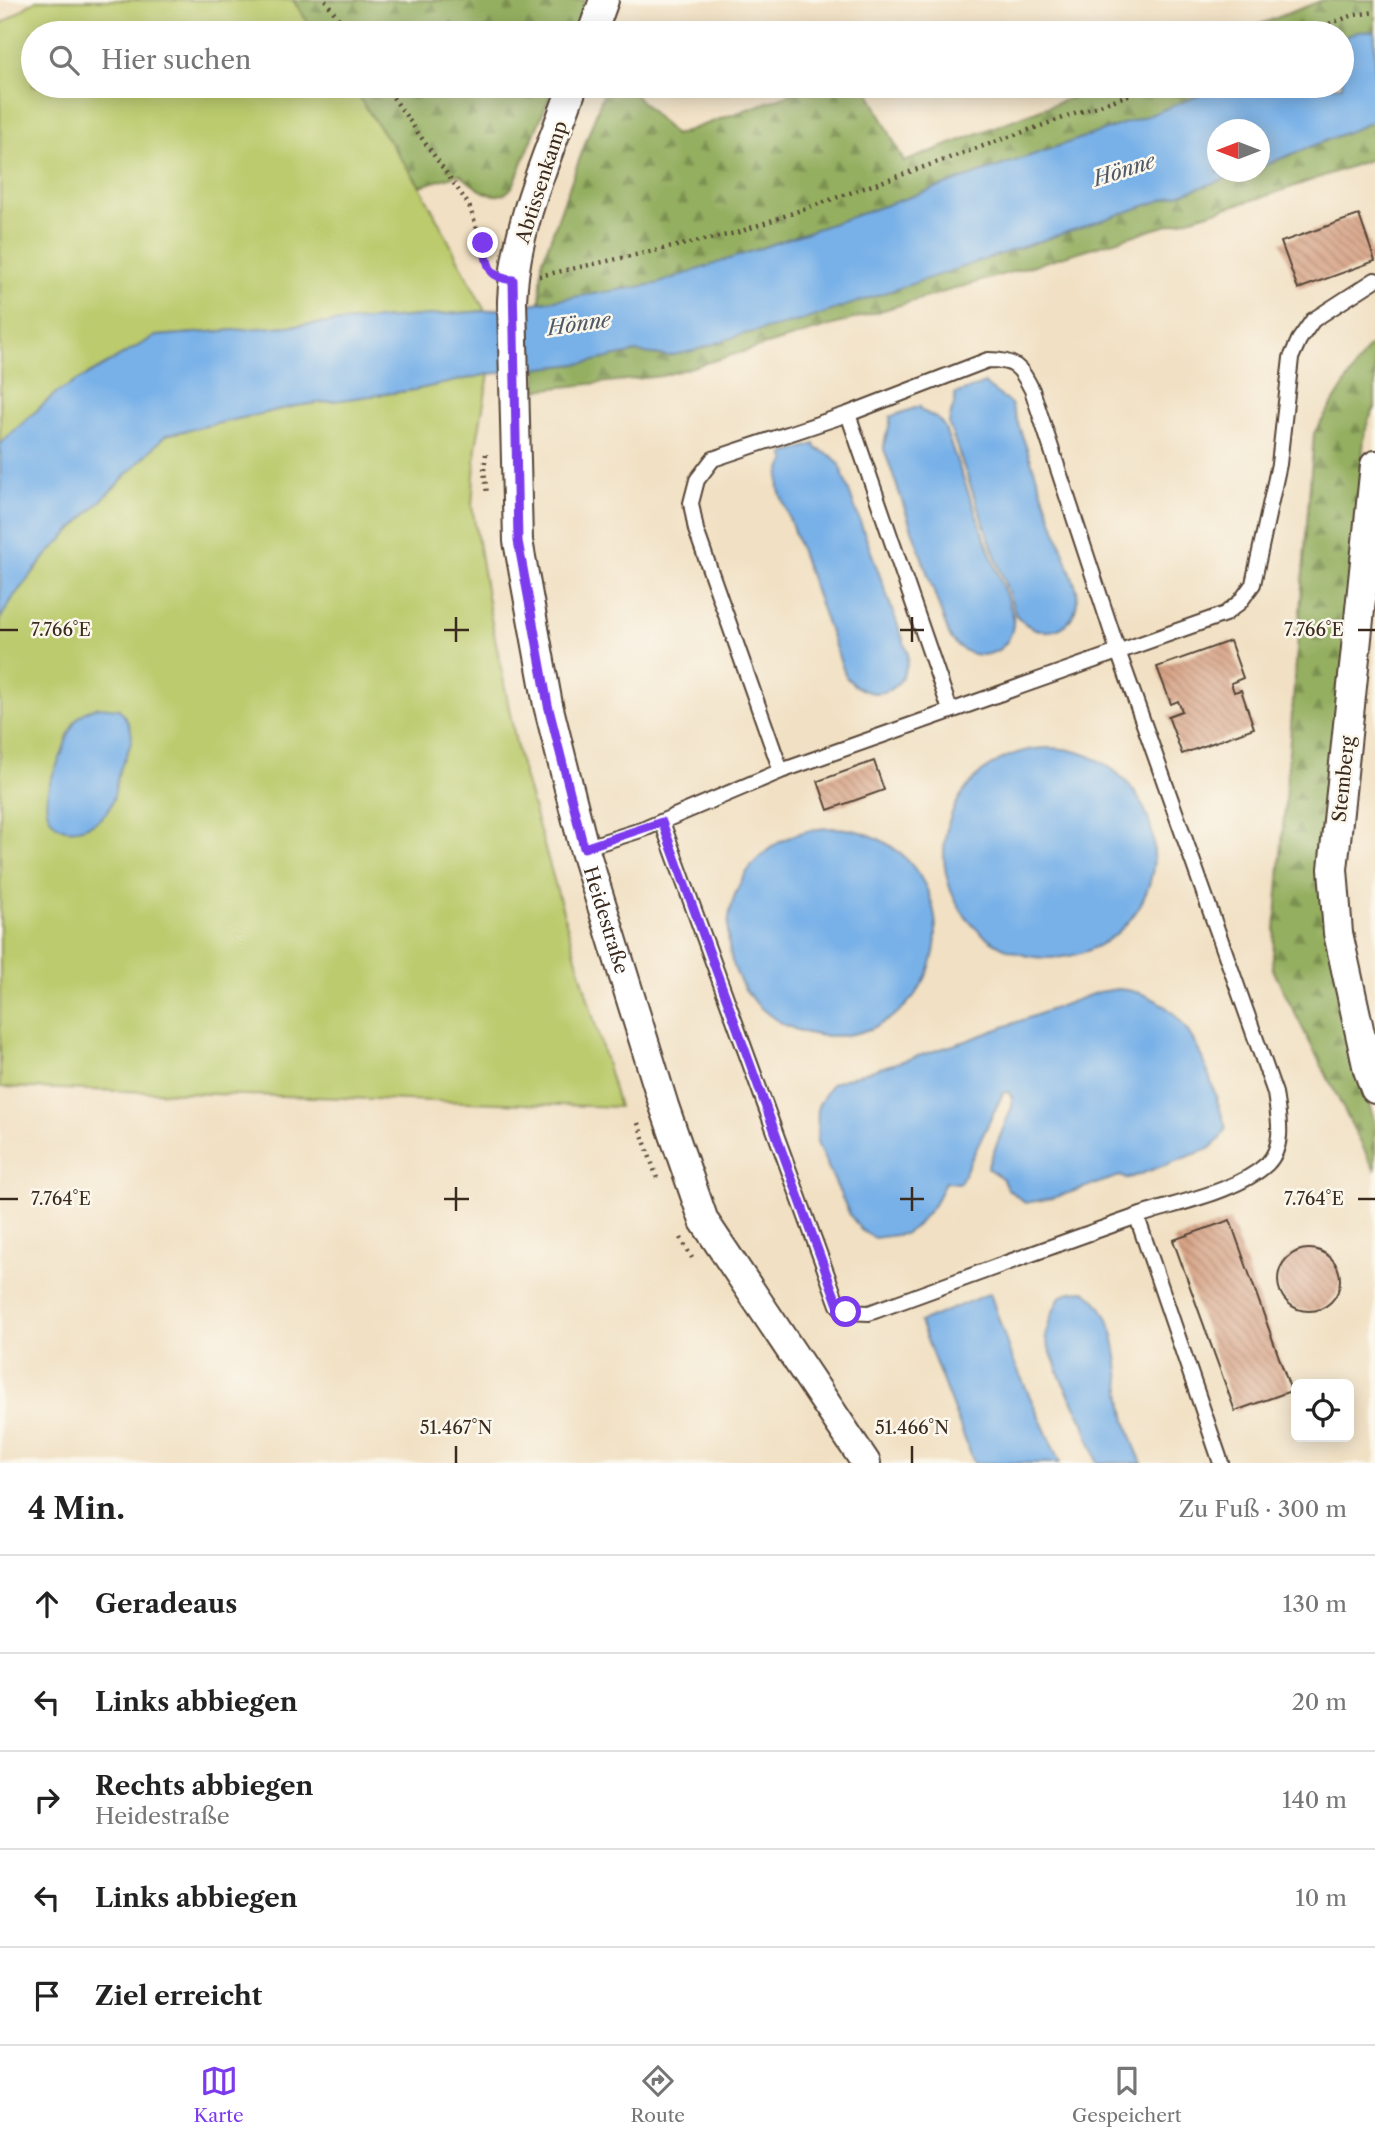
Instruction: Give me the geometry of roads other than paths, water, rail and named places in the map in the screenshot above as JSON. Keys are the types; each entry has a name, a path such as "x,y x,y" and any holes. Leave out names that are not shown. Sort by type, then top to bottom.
{"street":[{"path":"596,21 604,0"},
{"name":"Abtissenkamp","path":"512,290 523,223 569,98"},
{"name":"Heidestraße","path":"512,290 518,541 548,705 584,848 664,1106 704,1221 866,1463"},
{"name":"Stemberg","path":"1375,465 1334,869 1338,933 1368,1070 1375,1089"}],"lane":[{"path":"584,848 662,822 781,771 1225,614 1240,602 1253,584 1279,464 1291,358 1299,340 1313,320 1375,280"},
{"path":"662,822 838,1305 846,1312 869,1312 1242,1182 1269,1162 1277,1147 1280,1129 1275,1093 1118,651 1032,390 1023,373 1007,360 988,360 848,414 713,459 697,480 691,503 696,530 781,771"},
{"path":"848,414 950,710"},
{"path":"1137,1217 1221,1463"}],"water":[{"name":"Hönne","path":"1375,31 1375,121 1270,163 1270,119 1207,119 1207,182 1216,182 804,320 740,335 693,351 668,356 636,352 585,363 489,374 414,390 296,406 166,435 47,555 14,596 0,619 0,444 56,393 156,336 485,311 656,284 1193,98 1354,98 1354,34"},
{"path":"985,383 1011,404 1077,590 1077,604 1073,615 1058,629 1037,630 1016,615 949,425 955,394"},
{"path":"920,406 922,411 937,418 944,426 1013,615 1008,640 1000,649 990,653 980,655 968,652 958,646 949,635 884,449 890,417"},
{"path":"815,444 817,449 832,456 839,464 908,653 902,677 887,691 867,691 846,677 779,490 780,474 786,460 784,454"},
{"path":"99,707 119,709 126,718 132,733 130,747 119,772 110,807 104,815 87,826 67,829 52,820 47,810 48,788 74,724 84,713"},
{"path":"1049,748 1089,756 1123,779 1146,813 1154,853 1146,893 1123,927 1089,950 1049,958 1009,950 975,927 952,893 944,853 952,813 975,779 1009,756"},
{"path":"832,828 872,836 906,858 928,892 936,932 928,972 906,1006 872,1028 832,1036 792,1028 758,1006 736,972 728,932 736,892 758,858 792,836"},
{"path":"1118,989 1143,994 1163,1005 1179,1020 1192,1039 1203,1060 1226,1128 1219,1140 1209,1149 1127,1179 1120,1176 1053,1198 1025,1203 1008,1189 1002,1178 987,1168 1012,1107 1009,1092 1003,1093 960,1183 945,1182 934,1205 916,1226 904,1234 874,1238 861,1230 850,1215 817,1143 818,1106 832,1083 966,1041 1098,992"},
{"path":"1084,1291 1096,1300 1111,1327 1118,1359 1124,1413 1142,1463 1097,1463 1084,1423 1061,1379 1045,1337 1060,1297 1071,1292"},
{"path":"990,1293 1010,1353 1060,1463 974,1463 920,1322"}]}
